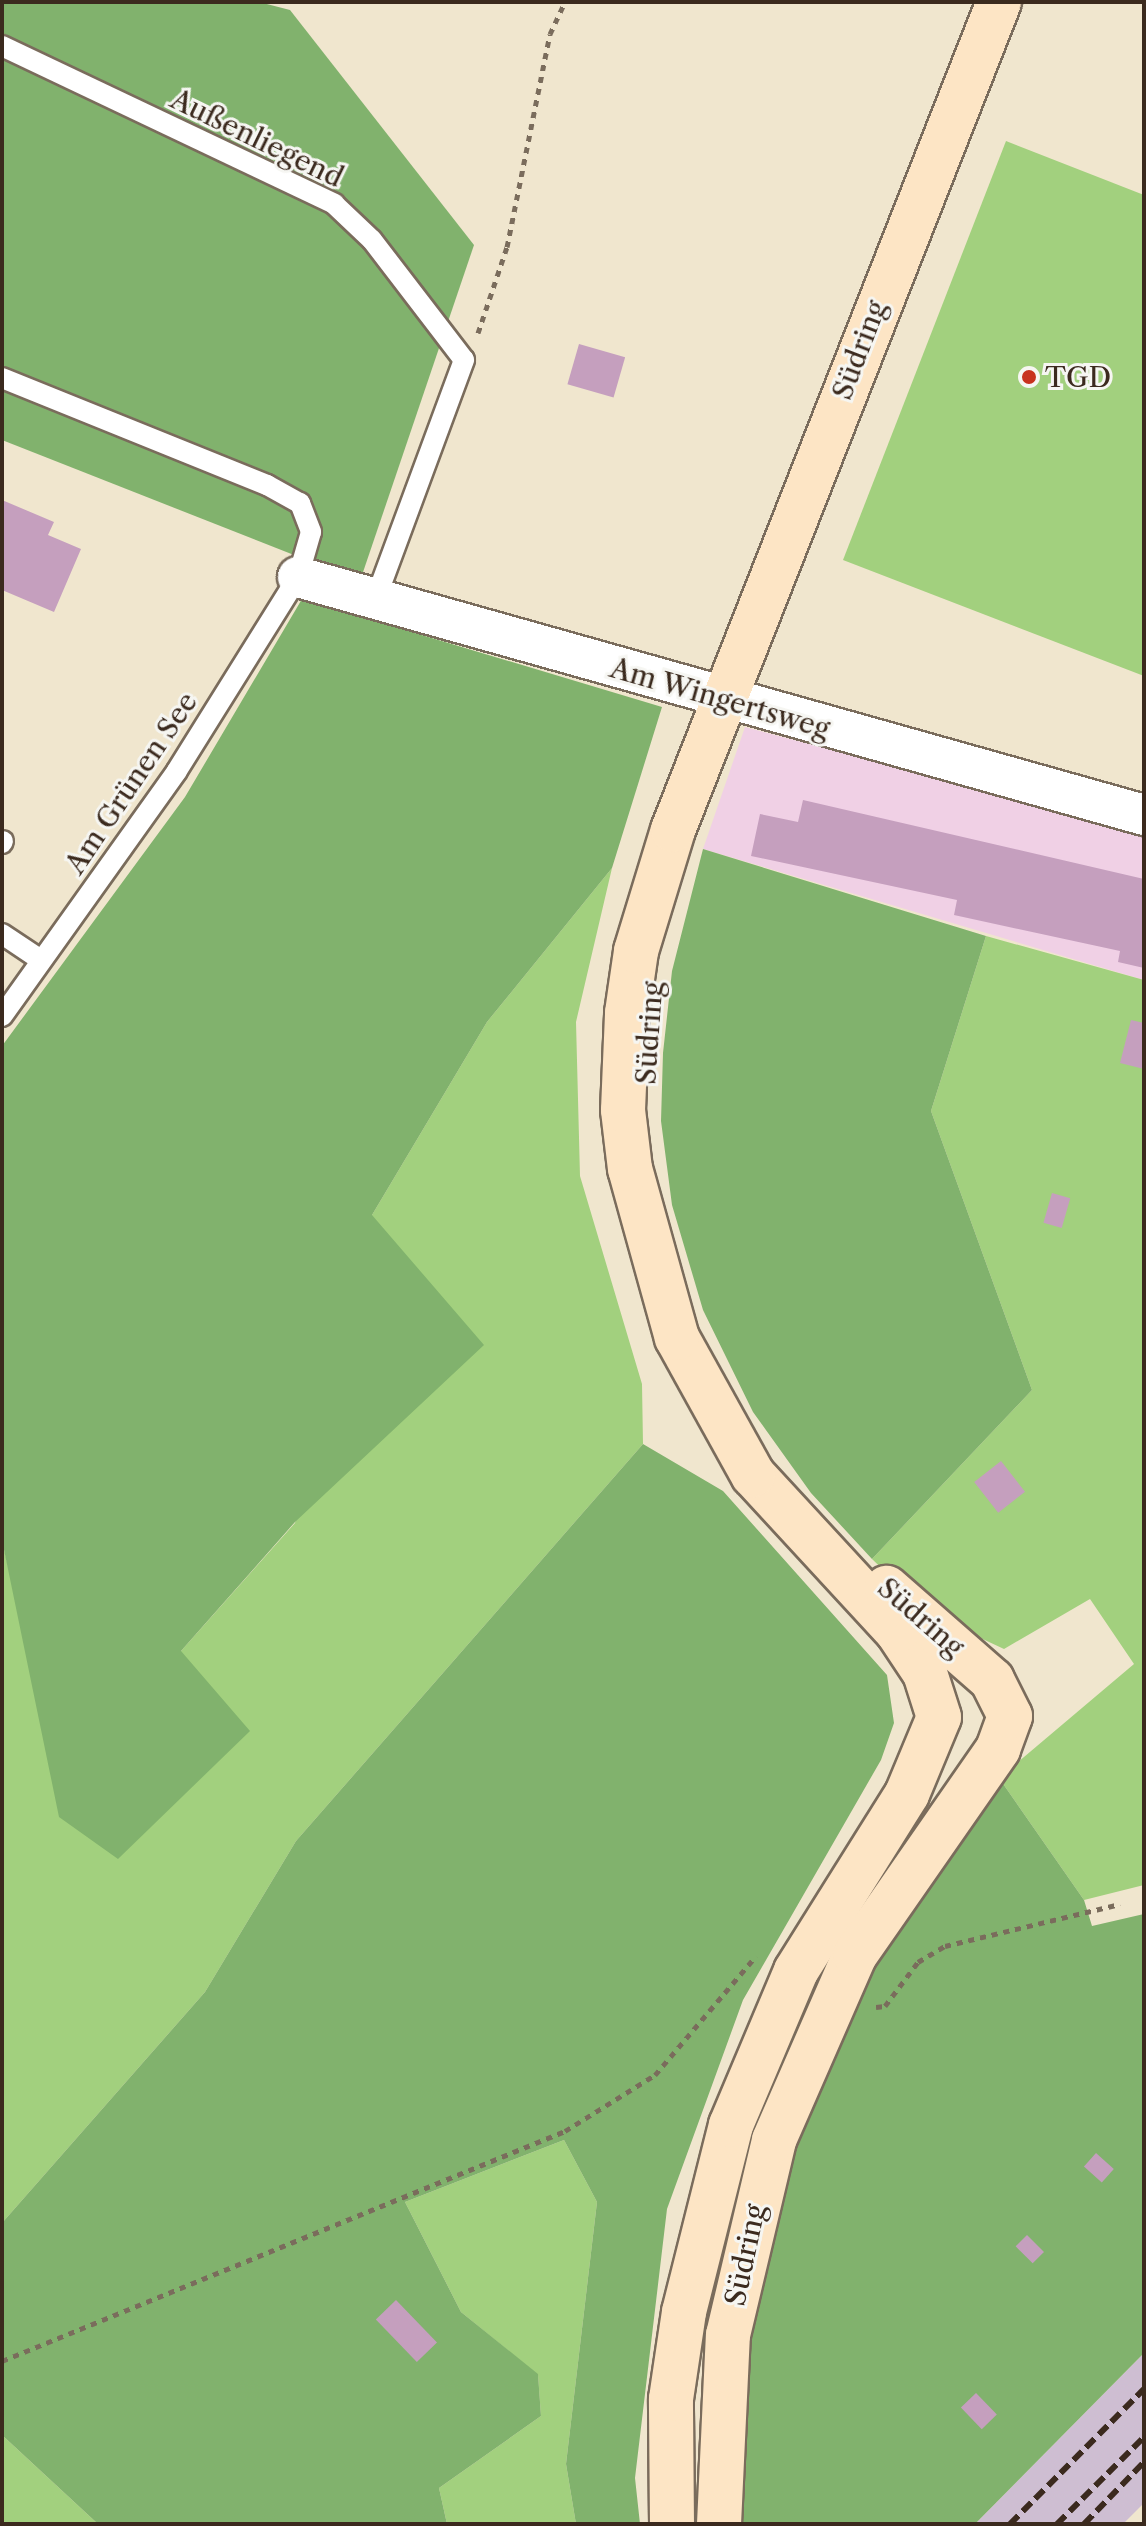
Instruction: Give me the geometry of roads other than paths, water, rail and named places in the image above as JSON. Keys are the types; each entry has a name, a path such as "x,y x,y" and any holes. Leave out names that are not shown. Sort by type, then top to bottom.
{"street":[{"name":"Südring","path":"672,2524 678,2356 704,2215 731,2125 796,1971 907,1794 939,1717 910,1648 801,1533 720,1426 677,1338 641,1227 623,1110 636,951 723,700 999,2"},
{"name":"Am Wingertsweg","path":"298,577 723,700 1144,815"},
{"name":"Südring","path":"719,2524 728,2335 774,2140 855,1955 998,1749 1010,1716 992,1680 862,1565 767,1456 710,1359 672,1265 647,1155 646,1040 666,912 723,700"}],"lane":[{"name":"Außenliegend","path":"2,46 334,204 372,240 464,360 375,601"},
{"name":"Am Grünen See","path":"2,378 300,503 311,532 298,577 177,771 2,1016"},
{"path":"2,934 41,960"}],"railway":[{"path":"1010,2524 1144,2389"},
{"path":"1057,2524 1144,2437"},
{"path":"1084,2524 1144,2462"}],"place":[{"name":"TGD","path":"1029,377"}]}
